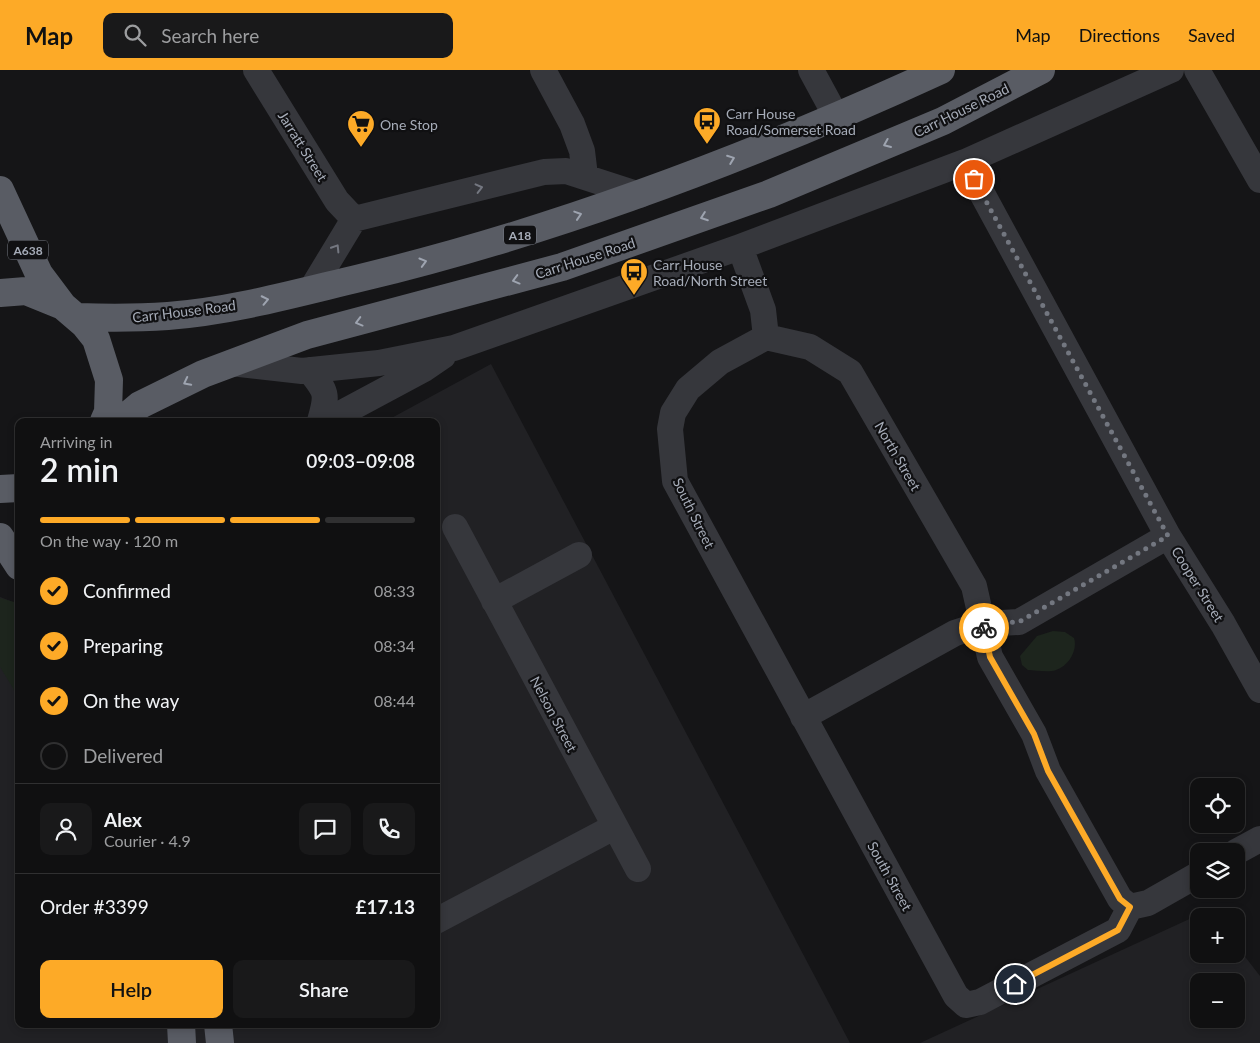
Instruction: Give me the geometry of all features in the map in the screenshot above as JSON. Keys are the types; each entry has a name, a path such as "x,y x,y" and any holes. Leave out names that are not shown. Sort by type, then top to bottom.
{"highway":[{"name":"Carr House Road","path":"70,311 123,318 170,316 221,309 311,290 413,265 517,236 640,195 836,118 941,70"},
{"name":"Carr House Road","path":"125,418 140,405 203,374 308,335 562,267 769,194 943,121 1041,70"},
{"name":"A638","path":"0,190 38,274 70,311"},
{"path":"0,292 26,291 70,311 96,339 109,380 108,412 105,418"},
{"path":"0,489 15,488"},
{"path":"0,537 15,560"},
{"path":"181,1028 182,1043"},
{"path":"218,1028 220,1043"}],"street":[{"name":"Jarratt Street","path":"256,70 337,201 354,220"},
{"path":"543,70 572,124 582,151 585,176"},
{"path":"810,70 836,118"},
{"path":"232,363 309,370 379,363 454,348 740,247 965,162 1171,70"},
{"path":"1197,70 1260,180"},
{"name":"Cooper Street","path":"965,162 1168,536 1223,624 1260,690"},
{"path":"311,290 354,220 544,172 566,170 640,195"},
{"path":"740,247 763,310 766,337"},
{"name":"North Street","path":"766,337 810,347 850,372 974,586 990,657 1034,734 1048,771 1120,899 1130,907"},
{"name":"South Street","path":"766,337 720,362 688,389 673,413 670,429 675,481 956,996 966,1005 980,1002 1118,930 1130,907"},
{"path":"333,418 424,369 454,348"},
{"path":"309,370 323,387 326,401 321,418"},
{"name":"Nelson Street","path":"455,527 638,869"},
{"path":"803,717 955,633 983,624 1019,622 1168,536"},
{"path":"494,601 579,555"},
{"path":"440,919 614,827"},
{"path":"1245,847 1260,839"},
{"path":"1130,907 1148,903 1190,879"}],"shaded area":[{"path":"491,364 850,1043 0,1043 0,597 13,602 15,605 15,1028 440,1028 440,418 392,418"},
{"path":"0,598 15,604 15,694 0,667"},
{"path":"1053,631 1065,632 1074,638 1075,648 1071,657 1065,665 1053,671 1028,670 1022,665 1020,656 1037,636"},
{"path":"1190,919 1190,963 1245,963 1245,957 1260,976 1260,1043 920,1043"}],"way so far":[{"path":"974,179 1168,536 1019,622 983,624 984,628"}],"place":[{"name":"Carr House Road/Somerset Road","path":"707,145"},
{"name":"One Stop","path":"361,148"},
{"name":"Carr House Road/North Street","path":"634,296"}],"route":[{"path":"984,628 990,657 1034,734 1048,771 1120,899 1130,907 1118,930 1015,984"}]}
